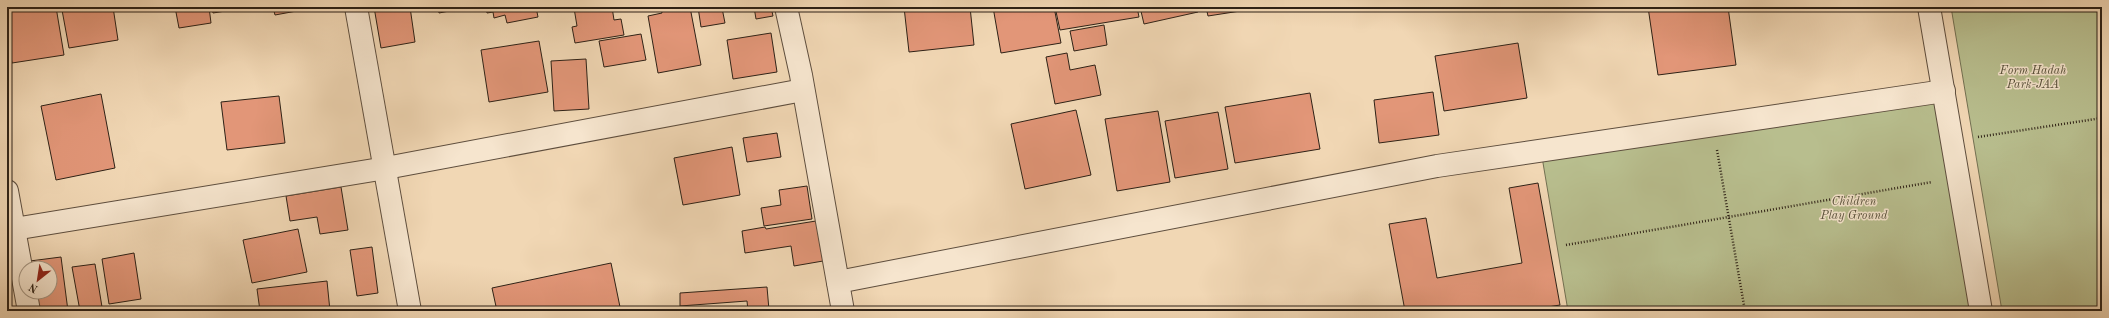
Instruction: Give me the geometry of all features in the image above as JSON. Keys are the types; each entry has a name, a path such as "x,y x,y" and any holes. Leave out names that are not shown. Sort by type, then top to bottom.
{"street":[{"path":"356,7 386,168 410,311"},
{"path":"786,7 803,90 843,311"},
{"path":"1929,7 1981,311"},
{"path":"14,229 386,168 803,90"},
{"path":"838,282 1436,166 1944,91"},
{"path":"7,191 29,311"}],"path":[{"path":"1952,140 2102,118"},
{"path":"1713,125 1745,311"},
{"path":"1566,245 1959,177"}],"green space":[{"name":"Form Hadah Park-JAA","path":"1951,7 2102,7 2102,311 2002,311"},
{"name":"Children Play Ground","path":"1944,91 1970,311 1568,311 1541,151"}],"building":[{"path":"32,7 56,7 64,55 12,63 7,32 7,11"},
{"path":"82,7 113,7 118,40 69,48 62,10"},
{"path":"175,7 209,7 211,23 179,28"},
{"path":"212,7 250,7 213,13"},
{"path":"273,7 301,7 302,10 275,15"},
{"path":"374,7 410,7 415,42 381,48"},
{"path":"438,7 470,7 439,13"},
{"path":"486,7 536,7 538,17 507,23 505,15 494,18 493,12 487,13"},
{"path":"612,7 614,20 621,19 624,35 575,43 572,27 577,26 574,8"},
{"path":"661,7 690,7 701,65 658,73 648,16 662,13"},
{"path":"698,7 728,7 722,8 725,23 701,27"},
{"path":"754,7 771,7 773,16 756,19"},
{"path":"904,7 970,7 974,45 909,52"},
{"path":"993,7 1054,7 1061,43 1001,53"},
{"path":"1055,7 1137,7 1139,17 1060,30"},
{"path":"1140,7 1197,7 1198,12 1144,24"},
{"path":"1206,7 1266,7 1208,16"},
{"path":"1648,7 1728,7 1736,65 1658,75"},
{"path":"1104,25 1107,45 1074,51 1070,31"},
{"path":"771,33 777,72 733,79 727,40"},
{"path":"641,34 646,60 604,67 599,41"},
{"path":"539,41 548,92 489,102 481,50"},
{"path":"1518,43 1527,98 1444,111 1435,56"},
{"path":"1067,53 1070,70 1095,65 1101,95 1055,104 1046,57"},
{"path":"586,59 589,109 554,111 551,61"},
{"path":"1433,92 1439,135 1379,143 1374,100"},
{"path":"1310,93 1320,149 1235,163 1225,107"},
{"path":"101,94 115,168 56,180 41,106"},
{"path":"279,96 285,143 227,150 221,102"},
{"path":"1076,110 1091,175 1025,189 1011,124"},
{"path":"1158,111 1170,182 1117,191 1105,119"},
{"path":"1218,112 1228,169 1175,178 1165,121"},
{"path":"777,133 781,157 747,162 743,138"},
{"path":"732,147 740,195 683,205 674,158"},
{"path":"1538,183 1560,305 1524,311 1405,311 1389,224 1426,218 1437,278 1522,263 1509,188"},
{"path":"807,186 812,219 764,226 761,208 781,205 779,190"},
{"path":"341,187 348,230 320,234 317,217 290,221 286,196"},
{"path":"816,221 823,261 794,266 791,246 745,253 742,231 765,227 766,229"},
{"path":"298,229 307,272 252,283 243,240"},
{"path":"372,247 378,293 357,296 350,250"},
{"path":"134,253 141,299 109,304 102,259"},
{"path":"61,257 68,311 37,311 35,300 58,300 58,260 38,260"},
{"path":"611,263 620,307 602,311 497,311 492,288"},
{"path":"95,264 102,307 80,311 72,267"},
{"path":"327,281 330,311 260,311 257,289"},
{"path":"767,287 769,310 748,311 747,301 680,306 680,293"}]}
